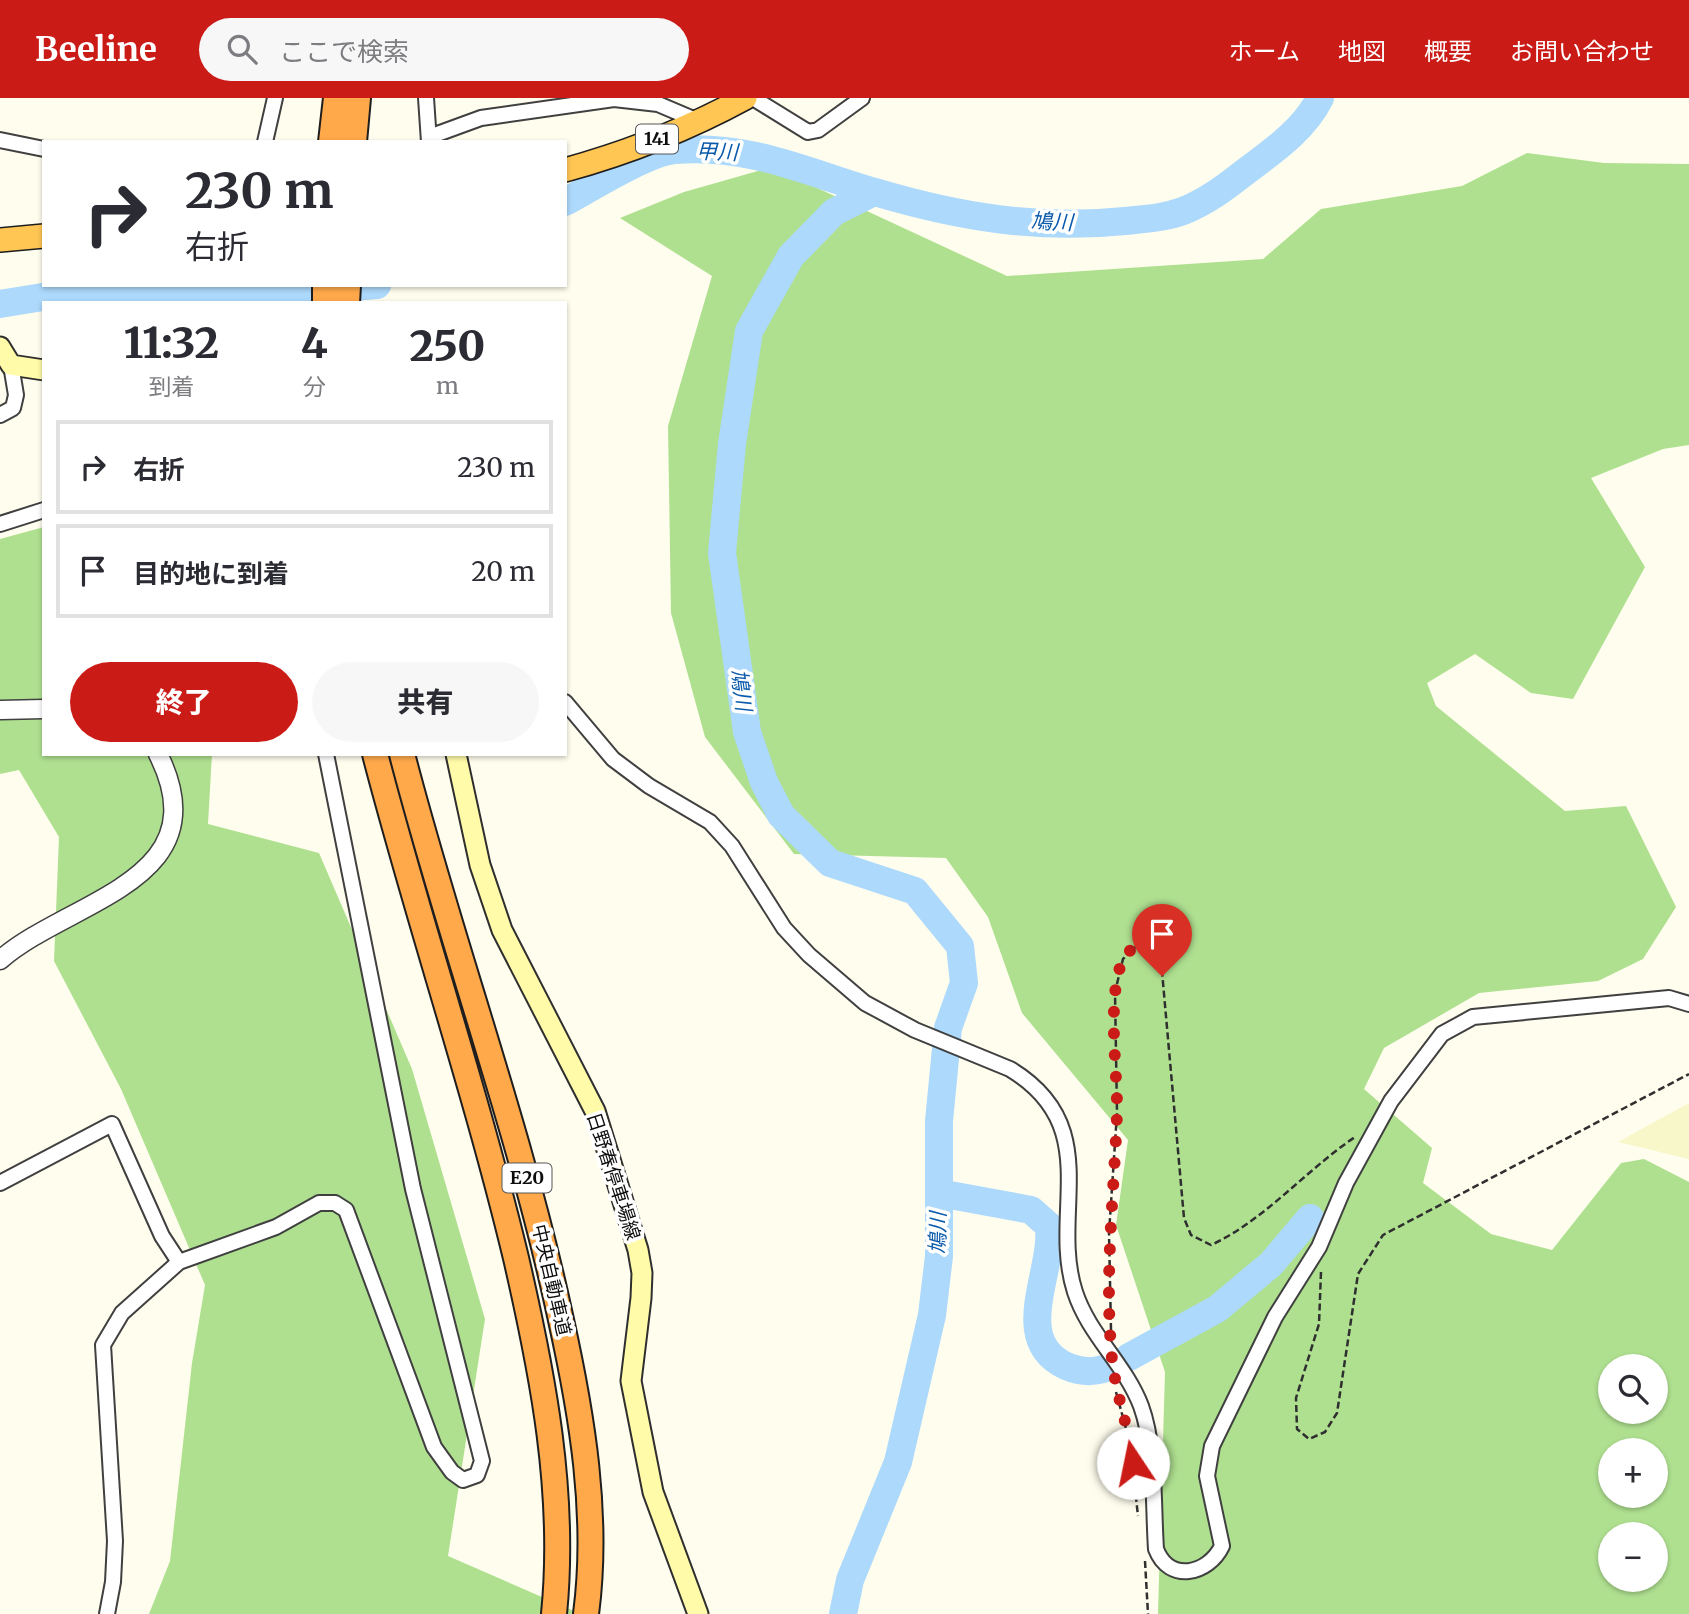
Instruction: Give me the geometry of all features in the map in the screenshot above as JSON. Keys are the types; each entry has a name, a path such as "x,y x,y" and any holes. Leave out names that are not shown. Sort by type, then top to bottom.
{"highway":[{"path":"331,140 336,98"},
{"path":"354,140 358,98"},
{"name":"141","path":"567,169 606,159 698,121 745,98"},
{"path":"0,240 42,236"},
{"name":"中央自動車道","path":"376,756 487,1139 540,1370 556,1492 558,1548 554,1614"},
{"name":"中央自動車道","path":"403,756 423,834 514,1125 554,1285 579,1417 588,1493 590,1548 586,1614"}],"main road":[{"path":"0,347 11,365 42,370"},
{"name":"日野春停車場線","path":"456,756 491,901 502,930 594,1111 638,1250 642,1273 641,1298 631,1360 631,1381 653,1492 698,1614"}],"street":[{"path":"265,140 275,98"},
{"path":"426,98 429,139 481,118 614,99 658,104 698,121"},
{"path":"753,98 807,132 818,130 862,98"},
{"path":"0,140 42,149"},
{"path":"0,415 13,408 16,395 11,365"},
{"path":"0,524 42,511"},
{"path":"567,704 613,759 649,786 710,822 732,846 785,928 809,955 865,1003 915,1030 958,1049 987,1057 1024,1077 1039,1092 1058,1121 1067,1144 1071,1179 1068,1252 1073,1289 1085,1319 1112,1357 1141,1406 1148,1435 1156,1549 1160,1560 1178,1571 1200,1569 1211,1564 1222,1546 1207,1476 1212,1446 1275,1317 1319,1247 1346,1183 1380,1119 1442,1034 1473,1017 1642,1000 1670,999 1689,1004"},
{"path":"0,710 42,709"},
{"path":"0,960 18,945 128,885 151,866 173,824 171,780 159,756"},
{"path":"107,1614 113,1582 115,1541 103,1345 122,1313 158,1278 180,1262 276,1227 319,1203 335,1203 346,1210 434,1447 452,1472 463,1480 477,1475 482,1461 410,1176 326,756"},
{"path":"0,1184 112,1124 162,1236 180,1262"}],"path":[{"path":"1139,1517 1130,1443 1118,1403 1112,1357 1109,1233 1117,1113 1115,992 1123,959 1142,942 1152,940 1160,949 1184,1218 1191,1234 1211,1245 1230,1236 1321,1160 1380,1119"},
{"path":"1319,1247 1323,1284 1319,1324 1296,1398 1297,1429 1309,1439 1325,1433 1336,1413 1358,1274 1364,1261 1384,1235 1689,1074"},
{"path":"1144,1554 1148,1614"}],"green space":[{"path":"1527,153 1604,163 1689,164 1689,445 1663,449 1591,478 1645,567 1573,699 1531,693 1475,654 1427,683 1436,706 1565,811 1626,806 1676,907 1643,959 1598,981 1479,993 1384,1048 1364,1089 1432,1148 1423,1183 1491,1234 1552,1250 1621,1163 1644,1159 1689,1182 1689,1614 1158,1614 1165,1372 1116,1225 1128,1140 1022,1013 988,917 946,858 794,854 705,737 671,613 668,426 712,276 620,218 684,192 772,167 1007,276 1263,259 1321,209 1462,186"},
{"path":"42,528 42,756 212,756 208,824 319,853 412,1069 485,1319 448,1556 581,1614 149,1614 170,1561 192,1363 205,1285 121,1089 54,961 59,837 19,770 0,774 0,539"},
{"path":"1689,1103 1689,1159 1618,1142"}],"waterway":[{"name":"鳩川","path":"567,201 650,157 675,150 702,149 753,155 906,201 968,215 1061,224 1154,218 1183,211 1223,189 1287,139 1305,120 1320,98"},
{"name":"鳩川","path":"843,1614 850,1580 898,1462 932,1315 939,1256 939,1121 948,1028 964,983 960,946 915,891 830,863 781,815 764,782 747,732 722,553 732,444 749,331 791,256 834,212 874,192"},
{"name":"甲川","path":"0,304 61,294 353,287"},
{"path":"939,1193 1031,1210 1049,1226 1049,1244 1038,1303 1040,1340 1049,1354 1066,1366 1084,1371 1103,1369"},
{"path":"1129,1357 1217,1309 1271,1264 1310,1218"}],"route":[{"path":"1133,1463 1118,1403 1112,1357 1109,1233 1117,1113 1115,992 1123,959 1142,942 1152,940 1160,949 1162,976"}]}
